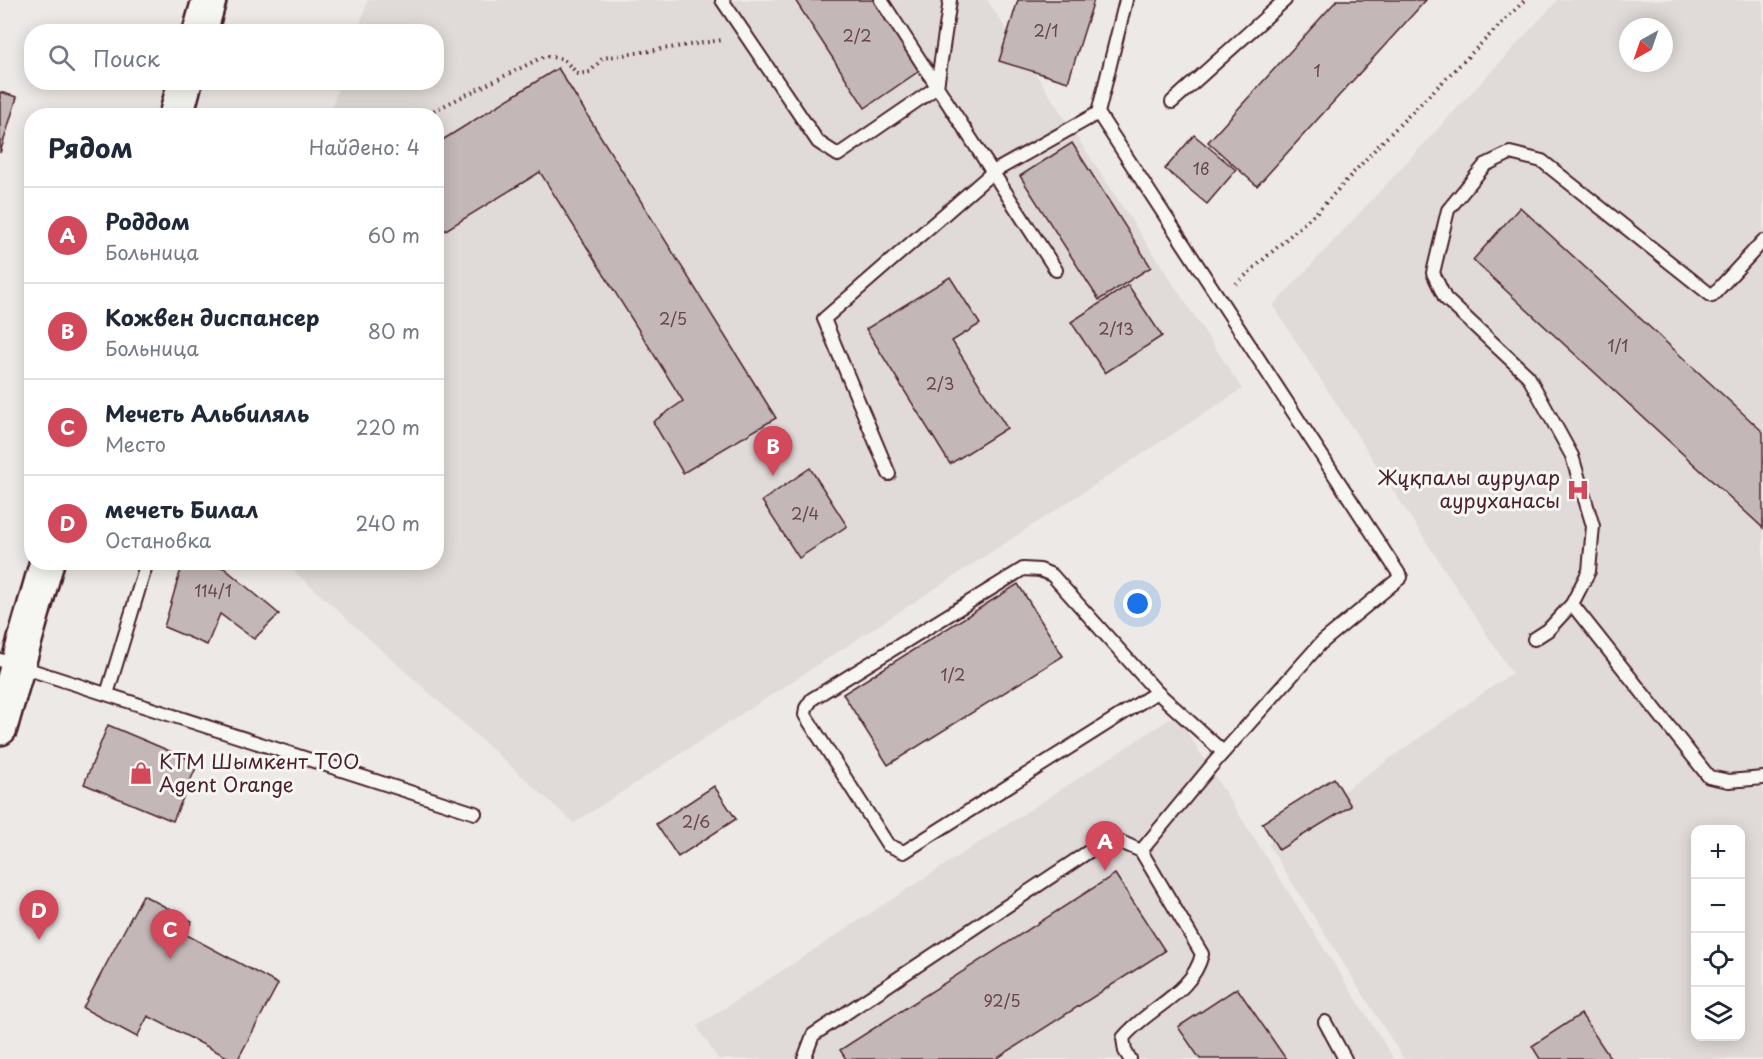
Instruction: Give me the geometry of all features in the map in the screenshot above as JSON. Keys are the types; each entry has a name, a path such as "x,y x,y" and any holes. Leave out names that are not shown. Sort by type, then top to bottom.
{"street":[{"path":"202,24 209,0"},
{"path":"178,108 183,90"},
{"path":"0,728 9,663 44,570"}],"lane":[{"path":"722,0 818,142 838,155 937,87 950,0"},
{"path":"881,0 1056,270"},
{"path":"1126,0 1098,114 1401,577 1320,643 1223,752 1141,851"},
{"path":"1172,102 1278,2"},
{"path":"889,474 824,319 993,172 1098,114"},
{"path":"1534,639 1548,630 1572,604 1589,571 1593,526 1572,456 1528,376 1445,298 1433,273 1448,210 1485,165 1510,153 1542,161 1712,296 1763,241"},
{"path":"1157,692 904,852 888,845 806,716 806,708 812,699 1023,569 1040,570 1052,575 1157,692 1223,752"},
{"path":"107,694 145,570"},
{"path":"1572,604 1709,777 1729,781 1763,778"},
{"path":"9,663 475,813"},
{"path":"804,1059 813,1035 1103,842 1121,842 1141,851 1202,954 1198,970 1189,983 1132,1027 1123,1038 1125,1051 1130,1059"},
{"path":"1325,1022 1345,1059"}],"path":[{"path":"1219,298 1320,209 1394,129 1525,0"},
{"path":"439,108 545,56 564,59 578,74 590,72 603,58 746,36"}],"shaded area":[{"path":"368,0 987,0 1242,389 574,823 293,570 444,570 444,108 331,108 338,90 444,90 444,24 360,24"},
{"name":"Жұқпалы аурулар ауруханасы","path":"1558,0 1763,0 1763,1059 1404,1059 1268,844 1512,673 1273,306"},
{"path":"1176,715 1394,1059 718,1059 697,1026"}],"building":[{"path":"795,0 873,0 919,71 865,108"},
{"path":"1018,0 1094,0 1068,82 999,61"},
{"path":"1337,0 1426,0 1257,186 1208,142"},
{"path":"558,68 776,418 683,473 653,422 683,401 540,172 444,231 444,139"},
{"path":"0,92 17,97 0,153"},
{"path":"1194,135 1236,170 1207,204 1165,169"},
{"path":"1072,143 1151,267 1099,300 1020,176"},
{"path":"1520,207 1763,432 1763,528 1473,260"},
{"path":"950,277 980,324 952,341 1007,428 950,464 866,329"},
{"path":"1128,285 1162,336 1105,373 1071,322"},
{"path":"810,468 847,526 799,558 762,501"},
{"path":"181,570 226,570 279,614 254,639 220,614 207,645 164,627"},
{"path":"1018,584 1063,656 888,765 843,694"},
{"name":"KTM Шымкент ТОО Agent Orange","path":"108,725 198,763 173,821 84,784"},
{"path":"1334,778 1351,806 1279,850 1262,823"},
{"path":"714,786 736,819 678,857 656,824"},
{"path":"1115,874 1165,951 996,1059 846,1059 840,1050"},
{"path":"143,895 192,921 185,934 278,984 238,1059 231,1059 148,1016 137,1037 83,1008"},
{"path":"1237,988 1286,1059 1200,1059 1178,1027"},
{"path":"1581,1014 1611,1059 1540,1059 1532,1046"}],"place":[{"name":"Кожвен диспансер","path":"773,476"},
{"name":"Жұқпалы аурулар ауруханасы","path":"1578,490"},
{"name":"KTM Шымкент ТОО Agent Orange","path":"141,773"},
{"name":"Роддом","path":"1105,871"},
{"name":"мечеть Билал","path":"39,940"},
{"name":"Мечеть Альбиляль","path":"170,959"}]}
